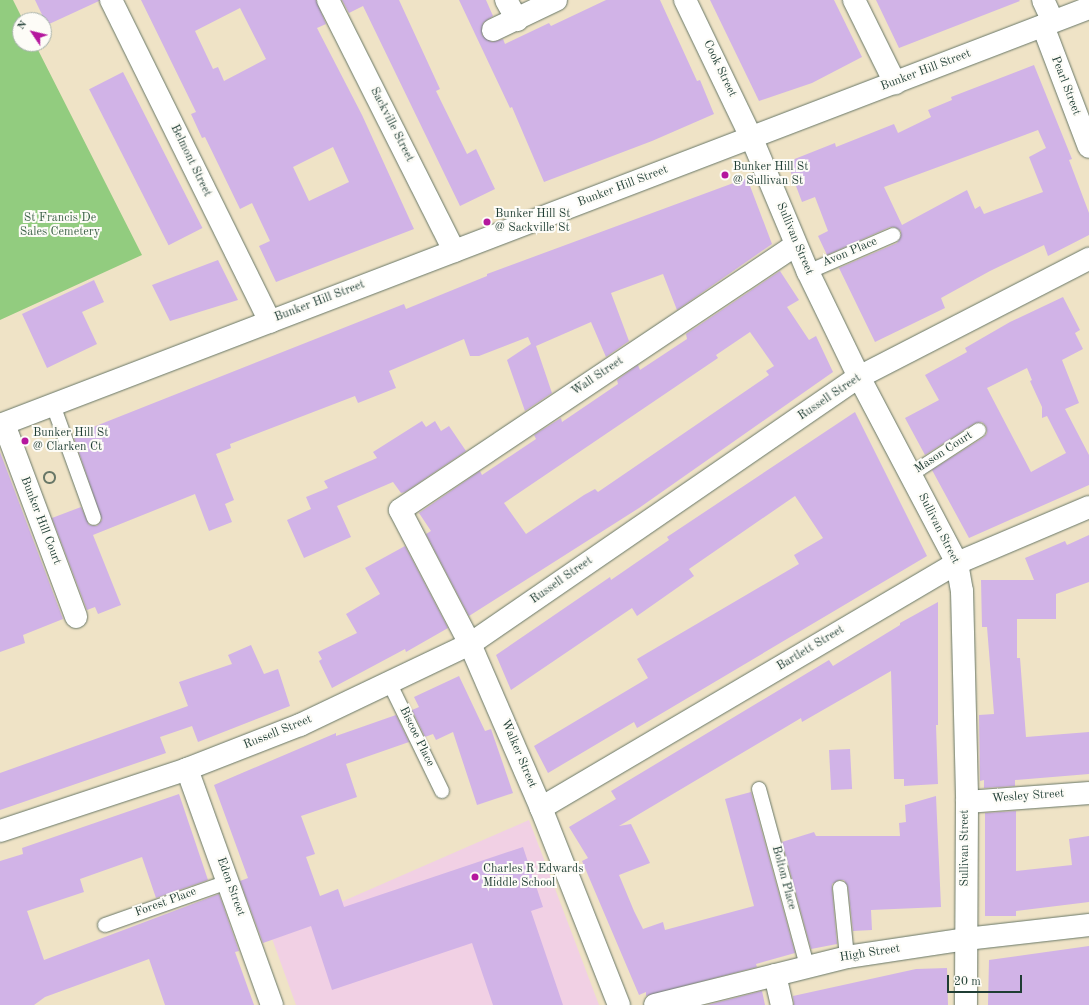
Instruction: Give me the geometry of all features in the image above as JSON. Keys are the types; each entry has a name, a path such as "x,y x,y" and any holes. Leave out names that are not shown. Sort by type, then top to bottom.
{"street":[{"name":"Belmont Street","path":"111,0 270,322"},
{"name":"Sackville Street","path":"328,0 454,251"},
{"path":"506,0 517,20"},
{"path":"493,30 517,20 556,0"},
{"name":"Cook Street","path":"685,0 752,139"},
{"path":"854,0 895,83"},
{"name":"Pearl Street","path":"1043,0 1048,24 1089,147"},
{"name":"Bunker Hill Street","path":"2,425 454,251 752,139 1089,8"},
{"name":"Sullivan Street","path":"752,139 808,272 859,377 957,563 962,591 967,802 966,1005"},
{"name":"Wall Street","path":"400,510 796,245"},
{"name":"Russell Street","path":"0,831 188,769 333,711 470,644 859,377 1089,259"},
{"name":"Bunker Hill Court","path":"2,425 76,618"},
{"name":"Bartlett Street","path":"541,808 957,563 1089,507"},
{"name":"Walker Street","path":"400,510 470,644 541,808 619,1005"},
{"name":"Eden Street","path":"188,769 272,1005"},
{"name":"Wesley Street","path":"967,802 1089,793"},
{"name":"High Street","path":"655,1005 847,957 966,939 1089,926"},
{"path":"775,975 782,1005"}],"lane":[{"name":"Avon Place","path":"808,272 893,235"},
{"path":"53,405 94,518"},
{"name":"Mason Court","path":"910,475 979,430"},
{"name":"Biscoe Place","path":"390,684 442,791"},
{"name":"Bolton Place","path":"759,789 807,966"},
{"name":"Forest Place","path":"105,925 228,882"},
{"path":"840,888 847,957"}],"shaded area":[{"name":"Charles R Edwards Middle School","path":"529,820 599,1005 296,1005 270,933"}],"green space":[{"name":"St Francis De Sales Cemetery","path":"0,0 13,0 19,12 12,12 12,52 39,52 142,255 0,320"}],"building":[{"path":"35,0 99,0 52,23 52,12 41,12"},
{"path":"141,0 316,0 326,24 317,28 362,115 414,229 276,282 259,246 270,241 252,203 240,209 205,137 202,138 191,114 196,112","holes":["240,8 266,59 224,81 218,67 213,69 195,31","333,147 349,182 309,201 293,167"]},
{"path":"342,0 399,0 440,89 436,91 467,154 476,149 495,189 460,206 363,6 349,13"},
{"path":"459,0 486,0 493,16 483,23 482,35 492,42 503,39 505,44 549,23 551,26 606,0 660,0 697,81 700,80 714,114 652,141 544,182 512,107 510,108"},
{"path":"710,0 834,0 862,57 812,83 759,101"},
{"path":"876,0 1019,0 1020,1 899,48"},
{"path":"1034,65 1072,159 1069,160 1089,213 1089,235 1048,256 1044,245 990,271 941,298 945,308 875,342 839,268 897,243 901,236 901,231 894,227 890,227 827,255 818,236 828,231 815,197 802,202 787,162 835,143 836,147 894,124 898,133 931,117 928,110 952,100 951,97","holes":["1038,130 1046,148 1029,157 1043,192 984,214 980,206 975,209 967,190 902,225 884,187"]},
{"path":"123,72 202,228 169,245 89,89"},
{"path":"747,178 772,244 677,310 663,274 611,293 629,341 606,357 591,322 536,346 552,393 525,411 507,360 531,344 528,337 479,356 470,356 464,339 389,371 396,388 358,403 355,396 230,444 231,448 216,454 234,500 225,504 232,522 209,531 195,494 93,535 121,605 98,614 95,607 87,610 52,518 81,507 89,525 97,526 102,520 73,435 404,304 406,309 487,276 487,274"},
{"path":"218,260 238,300 170,321 152,285"},
{"path":"780,271 799,300 787,307 809,340 816,336 833,372 639,508 469,616 426,534 431,531 419,513 480,471 482,475 536,439 534,435 561,418 562,422 618,384 617,380 638,365 640,370 687,339 686,334","holes":["750,332 774,366 766,371 769,375 598,492 595,489 584,495 526,534 504,503 718,358 716,355"]},
{"path":"94,280 104,302 82,312 97,344 47,368 22,314"},
{"path":"1063,297 1080,330 1075,333 1083,349 1062,360 1079,403 1065,409 1089,455 1089,485 969,538 932,470 984,437 987,433 986,426 982,422 975,423 925,455 905,418 939,400 925,375 967,352 965,348 1010,322","holes":["1027,368 1032,380 1030,381 1042,407 1042,418 1047,416 1066,453 1031,472 987,388"]},
{"path":"855,412 927,556 637,728 634,722 548,773 534,746 648,678 637,659 799,564 794,555 823,538 795,496 689,569 694,576 637,616 632,608 511,690 496,655 610,577 611,580 669,540 667,537"},
{"path":"422,421 426,427 435,421 441,431 449,426 466,451 405,492 401,493 393,482 337,506 351,537 304,558 287,520 311,509 306,497 328,488 324,481 377,458 373,452"},
{"path":"0,452 63,619 23,635 25,643 0,652"},
{"path":"1089,535 1089,582 1056,594 1056,619 1017,619 1017,658 1020,658 1026,737 1089,732 1089,774 1015,780 1015,786 984,788 984,780 980,781 979,715 994,714 987,627 982,627 981,580 1034,580 1025,558 1065,541 1067,545"},
{"path":"405,546 448,628 406,652 405,649 332,688 319,661 322,659 318,652 357,633 346,614 380,594 365,568"},
{"path":"938,602 938,725 936,725 938,784 904,786 904,779 894,779 891,671 802,722 801,718 619,826 631,824 650,863 619,875 634,911 643,929 663,922 665,930 754,906 725,799 751,792 795,953 756,964 757,967 646,996 646,992 639,995 582,861 588,858 569,827 616,799 611,791 829,660 833,666 900,625 900,623"},
{"path":"251,645 264,674 278,669 290,706 198,742 192,726 160,737 166,753 0,810 0,773 188,706 179,682 232,664 228,655"},
{"path":"459,676 485,731 491,729 513,793 477,805 453,732 436,740 433,734 425,737 412,710 419,707 414,697"},
{"path":"396,715 409,742 346,764 357,797 301,816 315,854 306,857 320,896 338,889 344,907 523,847 543,907 531,911 563,1005 493,1005 472,943 332,990 311,926 263,943 240,881 248,878 214,785 336,733 336,736"},
{"path":"850,749 852,789 831,790 829,750"},
{"path":"179,794 208,880 156,898 142,857 80,879 84,892 27,911 44,960 219,894 239,951 235,952 254,1005 165,1005 149,959 45,997 34,1005 0,1005 0,861 23,854 22,848"},
{"path":"936,796 941,907 871,910 872,930 853,931 848,887 844,880 839,880 832,884 837,944 811,949 782,842 814,832 816,836 900,836 899,823 906,822 905,805"},
{"path":"1016,811 1016,871 1072,865 1069,839 1089,836 1089,902 1016,911 1016,916 985,916 985,813"},
{"path":"1089,946 1089,1005 988,1005 989,960"},
{"path":"947,968 948,1005 794,1005 793,996 916,969"},
{"path":"762,991 765,1005 707,1005"}],"place":[{"name":"Bunker Hill St @ Sullivan St","path":"725,175"},
{"name":"Bunker Hill St @ Sackville St","path":"487,222"},
{"name":"Bunker Hill St @ Clarken Ct","path":"25,441"},
{"name":"Charles R Edwards Middle School","path":"475,877"}]}
